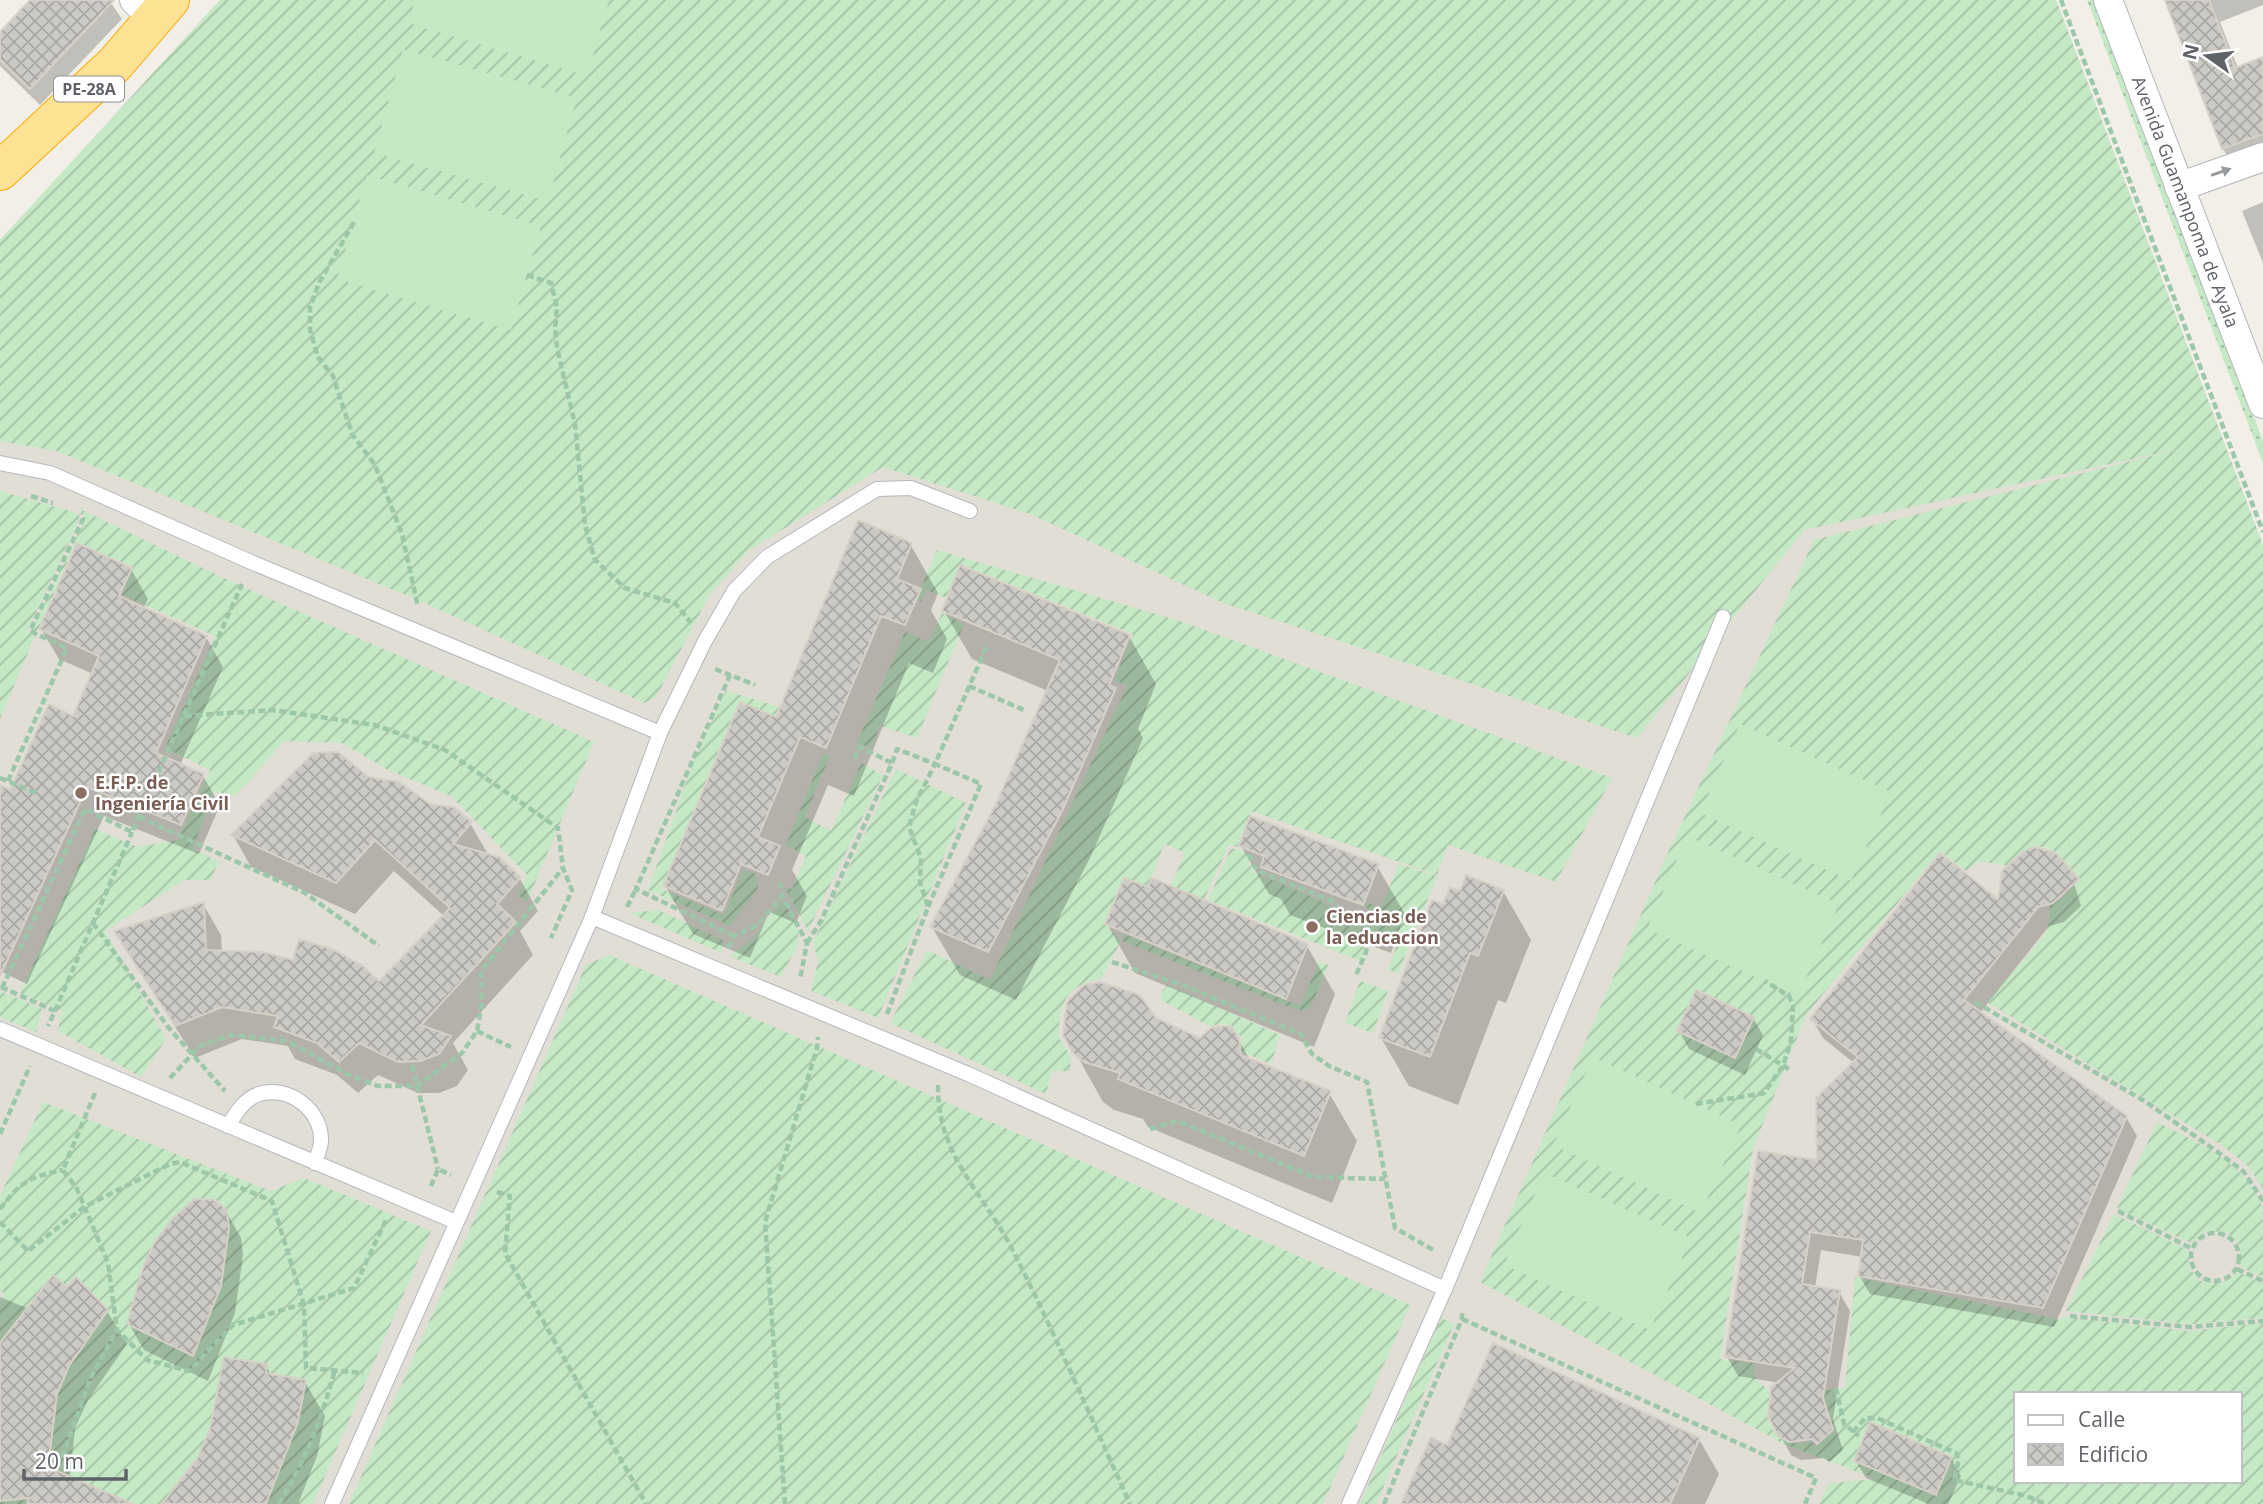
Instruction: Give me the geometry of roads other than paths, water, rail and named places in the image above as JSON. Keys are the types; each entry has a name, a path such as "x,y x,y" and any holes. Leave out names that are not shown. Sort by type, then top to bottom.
{"highway":[{"name":"PE-28A","path":"0,171 115,64 153,6"}],"street":[{"name":"Avenida Guamanpoma de Ayala","path":"2108,0 2263,404"},
{"path":"2179,187 2263,157"}],"lane":[{"path":"0,463 50,472 251,562 660,733"},
{"path":"332,1504 592,917 660,733 705,641 734,591 767,557 877,489 911,488 970,511"},
{"path":"1349,1504 1445,1289 1723,617"},
{"path":"592,917 721,968 938,1061 1445,1289"},
{"path":"0,1029 456,1222"},
{"path":"228,1126 240,1107 259,1094 282,1093 302,1102 316,1119 321,1141 315,1163"}],"place":[{"name":"E.F.P. de Ingeniería Civil","path":"81,793"},
{"name":"Ciencias de la educacion","path":"1312,927"}]}
